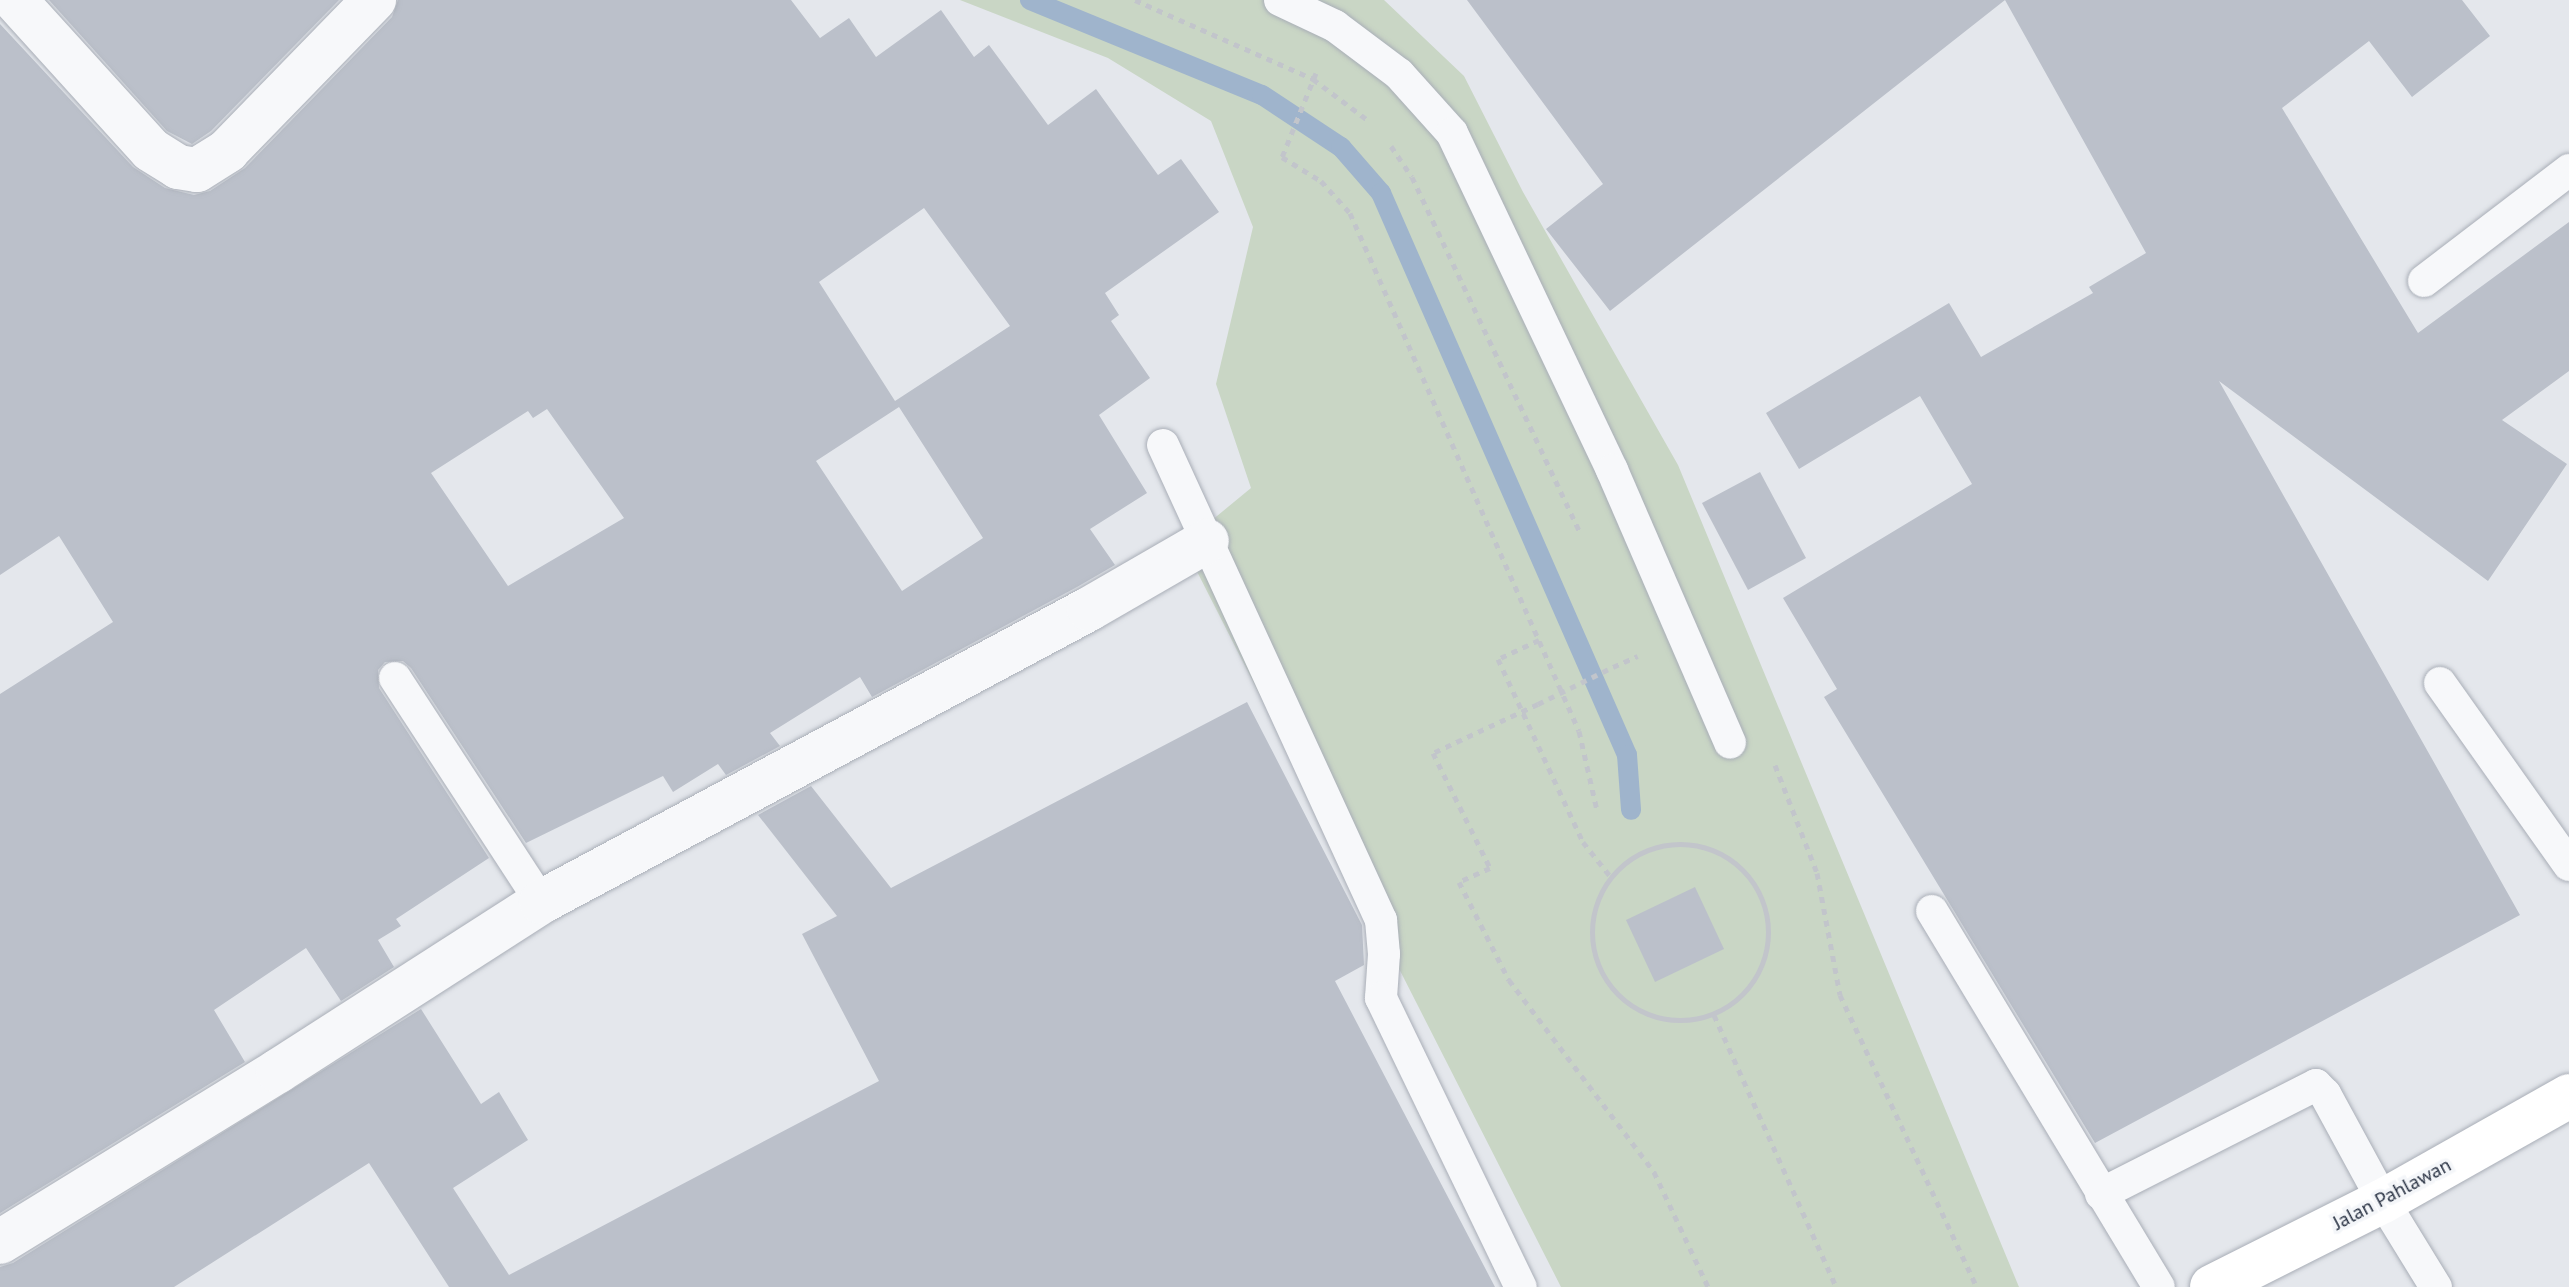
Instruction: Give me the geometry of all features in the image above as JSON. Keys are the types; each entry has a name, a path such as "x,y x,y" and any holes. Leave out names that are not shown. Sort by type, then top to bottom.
{"main road":[{"name":"Jalan Pahlawan","path":"2212,1287 2383,1201 2569,1096"}],"street":[{"path":"15,0 151,150 178,167 197,170 227,151 374,0"},
{"path":"0,1242 278,1071 541,902 794,763 1089,609 1207,541"}],"lane":[{"path":"1280,0 1335,26 1399,74 1452,133 1612,470 1730,743"},
{"path":"2424,281 2569,170"},
{"path":"1163,445 1381,920 1384,954 1381,998 1521,1287"},
{"path":"395,678 541,902"},
{"path":"2440,683 2569,865"},
{"path":"1932,911 2159,1287"},
{"path":"2101,1194 2316,1085 2325,1094 2383,1201 2436,1287"}],"path":[{"path":"1135,0 1313,79 1380,129"},
{"path":"1313,79 1282,157 1321,181 1350,213 1579,731 1597,810"},
{"path":"1388,141 1412,177 1585,544"},
{"path":"1539,640 1498,659 1583,842 1610,876"},
{"path":"1631,642 1638,656 1433,753 1490,868 1459,882 1509,980 1654,1172 1708,1287"},
{"path":"1772,758 1817,873 1840,995 1977,1287"},
{"path":"1693,843 1736,862 1764,899 1769,945 1751,988 1714,1015 1668,1020 1625,1002 1598,965 1591,918 1610,876 1647,848 1693,843"},
{"path":"1714,1015 1836,1287"}],"green space":[{"path":"960,0 1384,0 1464,76 1523,192 1678,465 2019,1287 1561,1287 1183,544 1251,488 1216,384 1253,227 1211,121 1108,58"}],"building":[{"path":"49,0 339,0 211,131 192,144 167,131"},
{"path":"398,0 791,0 820,38 849,18 876,57 941,10 974,57 989,45 1048,125 1096,89 1158,175 1181,159 1219,212 1105,293 1119,315 1111,321 1150,378 1099,415 1147,493 1090,529 1115,565 1077,587 872,697 860,677 770,733 780,746 726,775 718,764 673,792 663,776 526,843 411,668 403,661 385,662 378,670 379,688 489,858 396,919 401,926 378,940 394,967 341,1001 306,948 214,1010 245,1062 0,1213 0,694 113,622 59,536 0,575 0,24 133,167 165,188 194,195 210,191 245,168 392,17","holes":["924,208 1010,326 895,401 819,282","899,407 983,538 902,591 816,461","547,409 624,518 508,586 431,473 528,411 533,418"]},
{"path":"1467,0 2005,0 1610,311 1546,229 1603,184"},
{"path":"2005,0 2462,0 2490,36 2412,97 2369,41 2282,108 2418,333 2569,222 2569,371 2502,420 2567,464 2488,581 2219,381 2520,915 2095,1143 1824,697 1837,689 1783,598 1972,484 1920,396 1799,469 1766,413 1949,303 1981,357 2093,293 2089,287 2146,253"},
{"path":"1760,472 1806,558 1748,590 1702,503"},
{"path":"1247,702 1362,925 1364,965 1335,981 1495,1287 449,1287 369,1163 174,1287 0,1287 0,1267 13,1263 421,1009 481,1104 499,1092 528,1140 453,1188 509,1275 879,1081 802,934 837,916 758,815 811,786 891,888"},
{"path":"1695,887 1724,949 1655,982 1626,920"}],"waterway":[{"path":"1030,0 1262,95 1341,147 1381,193 1627,755 1631,810"}]}
